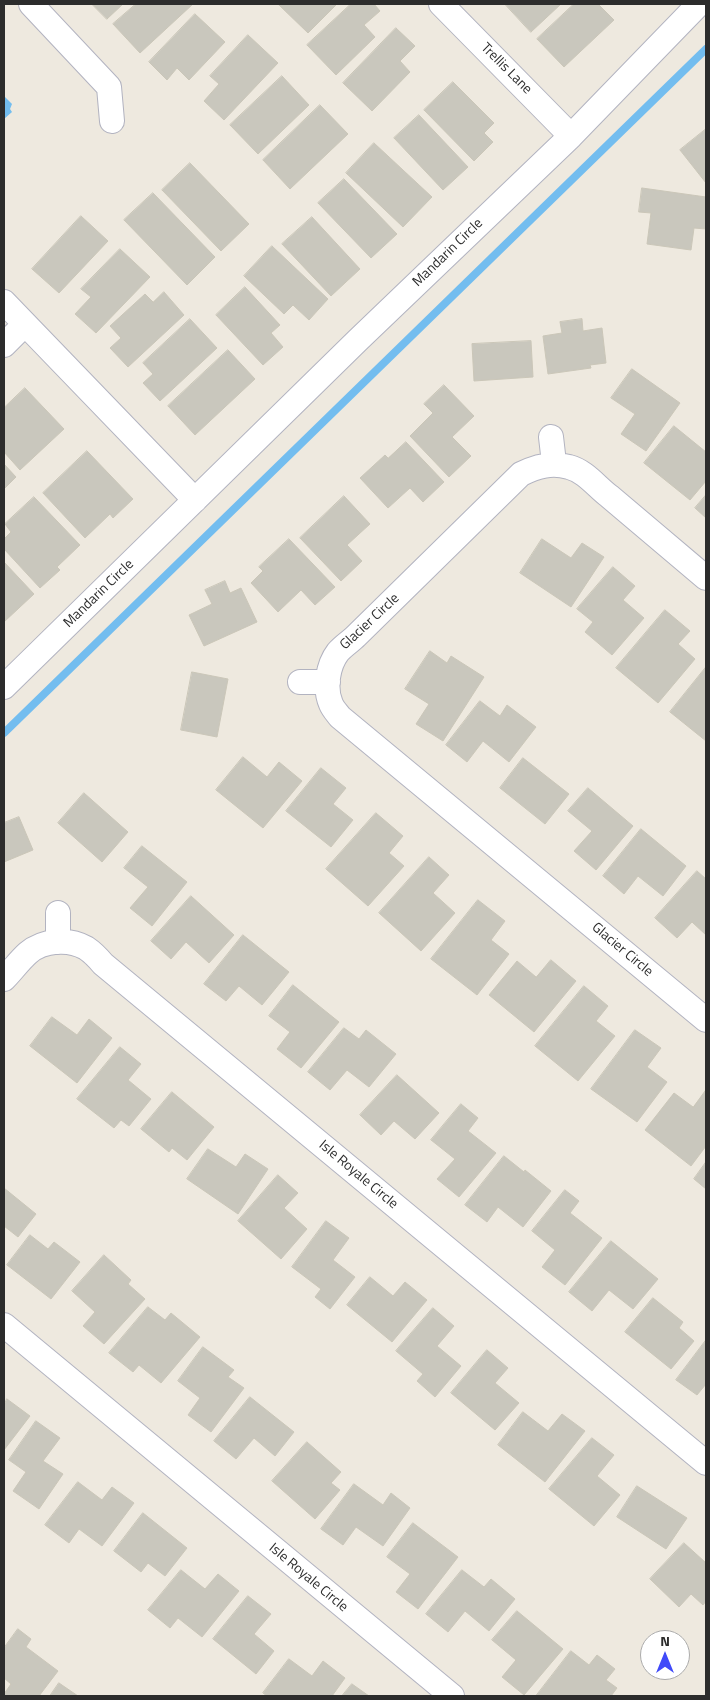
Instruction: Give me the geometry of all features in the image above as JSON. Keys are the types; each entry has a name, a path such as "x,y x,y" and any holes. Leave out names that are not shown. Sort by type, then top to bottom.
{"street":[{"path":"32,4 110,87 112,121"},
{"name":"Trellis Lane","path":"441,4 571,136"},
{"name":"Mandarin Circle","path":"4,687 571,136 699,4"},
{"path":"4,302 195,500"},
{"path":"4,345 25,324"},
{"path":"551,437 554,463 582,472 706,578"},
{"name":"Glacier Circle","path":"554,463 531,469 522,474 363,630 339,651 332,663 328,693 332,705 340,717 706,1020"},
{"path":"300,682 328,682"},
{"path":"58,913 58,942"},
{"name":"Isle Royale Circle","path":"4,978 36,947 58,942 75,944 88,949 103,964 706,1462"},
{"name":"Isle Royale Circle","path":"4,1325 452,1696"}],"water":[{"path":"4,96 12,104 10,109 12,112 4,119"}],"building":[{"path":"92,4 123,4 107,19"},
{"path":"136,4 193,4 140,53 113,24"},
{"path":"280,4 337,4 308,33"},
{"path":"351,4 374,4 380,11 364,25 375,37 336,75 307,45"},
{"path":"505,4 561,4 531,32"},
{"path":"574,4 598,4 614,20 564,67 537,39"},
{"path":"195,14 225,42 189,80 177,68 167,80 149,62"},
{"path":"396,28 415,46 400,61 410,72 372,111 343,83"},
{"path":"248,35 278,63 224,120 204,101 219,84 210,76"},
{"path":"282,76 309,105 258,154 230,125"},
{"path":"453,82 494,123 484,133 493,142 474,161 424,110"},
{"path":"320,105 348,134 290,189 263,160"},
{"path":"419,115 468,167 443,190 394,138"},
{"path":"706,129 706,183 680,150"},
{"path":"374,143 432,197 403,227 346,173"},
{"path":"190,163 249,224 221,251 162,190"},
{"path":"344,179 397,234 371,258 318,203"},
{"path":"642,188 706,197 706,229 694,228 691,250 647,244 651,213 639,212"},
{"path":"153,193 215,257 187,285 124,220"},
{"path":"81,216 108,241 59,293 32,269"},
{"path":"312,217 360,269 331,296 282,244"},
{"path":"272,246 328,299 309,320 293,305 284,314 244,276"},
{"path":"120,249 150,277 96,333 75,314 91,297 81,289"},
{"path":"245,287 280,325 271,333 283,347 263,365 216,315"},
{"path":"164,292 184,315 128,367 110,348 121,338 110,326 145,294 153,302"},
{"path":"190,319 217,348 160,401 143,383 153,374 143,363"},
{"path":"582,319 583,331 602,328 606,363 590,365 591,368 548,374 543,336 562,333 560,322"},
{"path":"531,341 533,377 474,381 472,344"},
{"path":"228,350 255,379 195,435 168,406"},
{"path":"632,369 680,403 646,451 621,434 635,414 611,398"},
{"path":"444,385 474,416 452,437 471,456 449,477 410,436 433,413 424,404"},
{"path":"25,388 64,429 20,470 4,452 4,408"},
{"path":"674,426 706,452 706,481 690,500 644,463"},
{"path":"406,442 444,482 423,502 410,488 388,508 360,478 385,455 388,458"},
{"path":"87,451 133,499 113,518 110,514 85,538 43,493"},
{"path":"4,464 16,477 4,489"},
{"path":"706,495 706,518 695,508"},
{"path":"344,496 370,524 347,545 362,561 341,581 300,538"},
{"path":"34,497 80,545 57,567 60,570 40,588 4,549 4,539 11,532 5,524"},
{"path":"289,539 335,587 315,605 301,590 278,612 251,583 263,571 259,567"},
{"path":"542,539 571,558 582,543 604,557 571,607 520,573"},
{"path":"4,562 34,594 4,622"},
{"path":"613,567 635,586 623,600 644,618 612,655 585,632 593,622 577,609"},
{"path":"225,581 230,593 241,588 257,622 204,646 189,615 212,604 205,590"},
{"path":"665,610 690,631 678,644 695,659 658,703 616,668"},
{"path":"430,651 447,663 451,656 484,677 443,741 416,724 429,704 405,689"},
{"path":"706,667 706,741 670,712"},
{"path":"192,672 228,679 217,737 181,730"},
{"path":"480,701 500,716 507,705 536,727 509,762 483,741 467,762 446,745"},
{"path":"243,757 267,777 279,762 302,781 263,828 216,790"},
{"path":"523,758 569,794 545,824 500,788"},
{"path":"321,768 346,788 333,804 353,820 331,847 286,811"},
{"path":"588,788 633,826 596,870 574,851 592,831 568,811"},
{"path":"84,793 128,832 102,862 58,823"},
{"path":"376,813 403,836 389,853 404,866 368,906 326,869"},
{"path":"19,817 33,850 4,862 4,823"},
{"path":"641,829 686,866 663,896 638,876 624,894 603,876"},
{"path":"142,846 187,882 152,926 130,908 148,887 124,868"},
{"path":"429,857 449,875 433,893 455,913 421,951 379,913"},
{"path":"697,871 706,879 706,935 692,922 677,938 655,918"},
{"path":"191,896 234,935 209,963 186,942 171,959 151,941"},
{"path":"478,900 505,921 491,940 509,954 477,995 431,959"},
{"path":"243,935 289,972 262,1005 239,986 226,1001 204,984"},
{"path":"551,960 576,981 534,1032 489,995 517,961 536,977"},
{"path":"293,985 339,1022 301,1068 277,1049 290,1032 269,1016"},
{"path":"584,986 608,1006 596,1021 615,1036 578,1081 535,1046"},
{"path":"52,1017 77,1035 89,1019 112,1038 77,1083 30,1046"},
{"path":"344,1028 359,1039 366,1030 396,1054 369,1087 347,1070 330,1090 308,1072"},
{"path":"635,1030 661,1048 647,1067 667,1082 637,1122 591,1089"},
{"path":"120,1047 141,1064 128,1080 151,1099 129,1126 121,1120 114,1128 77,1099"},
{"path":"397,1075 439,1113 415,1139 394,1121 381,1135 360,1115"},
{"path":"706,1090 706,1146 691,1166 645,1130 674,1093 693,1107"},
{"path":"172,1092 214,1127 187,1160 172,1148 169,1152 141,1129"},
{"path":"461,1104 478,1118 468,1131 496,1153 459,1197 437,1179 455,1159 431,1140"},
{"path":"208,1149 236,1167 245,1154 268,1169 238,1214 187,1179"},
{"path":"504,1156 551,1191 523,1227 498,1207 487,1222 465,1205"},
{"path":"706,1162 706,1189 694,1179"},
{"path":"278,1175 298,1193 284,1208 307,1229 281,1259 238,1221"},
{"path":"4,1188 36,1214 18,1237 4,1226"},
{"path":"565,1190 579,1201 570,1213 602,1238 565,1285 542,1267 555,1250 532,1231"},
{"path":"326,1221 349,1238 333,1260 355,1277 330,1309 315,1297 321,1289 292,1267"},
{"path":"30,1235 48,1249 54,1242 80,1262 51,1299 7,1265"},
{"path":"611,1241 658,1279 633,1309 609,1290 592,1311 569,1292"},
{"path":"104,1255 131,1280 128,1284 145,1299 104,1344 83,1326 95,1312 72,1291"},
{"path":"370,1277 393,1296 405,1282 427,1300 392,1342 347,1305"},
{"path":"653,1298 683,1322 679,1328 694,1341 671,1369 625,1332"},
{"path":"148,1307 165,1320 171,1313 200,1337 161,1383 139,1365 133,1372 109,1353"},
{"path":"433,1308 454,1326 437,1346 461,1366 435,1397 417,1381 423,1374 396,1351"},
{"path":"706,1340 706,1384 697,1395 676,1380"},
{"path":"203,1347 234,1370 228,1377 244,1388 211,1432 188,1415 200,1398 178,1381"},
{"path":"487,1350 508,1368 495,1383 519,1403 495,1430 451,1393"},
{"path":"250,1397 294,1432 275,1456 254,1438 236,1459 214,1441"},
{"path":"7,1399 30,1416 4,1450 4,1405"},
{"path":"523,1412 548,1431 562,1414 585,1431 545,1482 498,1445"},
{"path":"36,1421 60,1438 43,1461 63,1474 39,1509 13,1491 26,1472 9,1460"},
{"path":"592,1438 614,1455 597,1476 620,1495 594,1526 549,1489"},
{"path":"307,1442 341,1472 331,1483 340,1490 315,1519 272,1481"},
{"path":"78,1482 102,1500 112,1487 134,1503 102,1546 79,1529 69,1543 45,1525"},
{"path":"354,1484 383,1505 391,1493 410,1508 383,1546 356,1527 343,1545 321,1529"},
{"path":"637,1486 687,1518 666,1549 617,1517"},
{"path":"143,1513 187,1548 165,1576 148,1563 141,1572 114,1551"},
{"path":"413,1523 458,1557 418,1609 396,1592 410,1574 387,1557"},
{"path":"684,1543 705,1562 706,1560 706,1601 703,1605 691,1594 679,1607 650,1579"},
{"path":"181,1570 205,1589 218,1574 239,1591 202,1637 178,1618 170,1628 148,1610"},
{"path":"462,1570 484,1587 491,1579 515,1599 489,1631 465,1611 448,1632 426,1614"},
{"path":"248,1596 271,1614 254,1634 274,1651 256,1674 213,1639"},
{"path":"517,1611 563,1649 524,1695 502,1677 516,1660 492,1640"},
{"path":"18,1629 31,1639 26,1647 58,1671 39,1696 4,1696 11,1684 4,1678 4,1648"},
{"path":"571,1651 589,1665 597,1655 615,1669 606,1680 617,1688 611,1696 536,1696"},
{"path":"289,1659 312,1676 323,1661 345,1678 332,1696 267,1696 263,1693"},
{"path":"59,1683 78,1696 50,1696"},
{"path":"352,1684 369,1696 342,1696"}],"waterway":[{"path":"4,733 706,49"}]}
